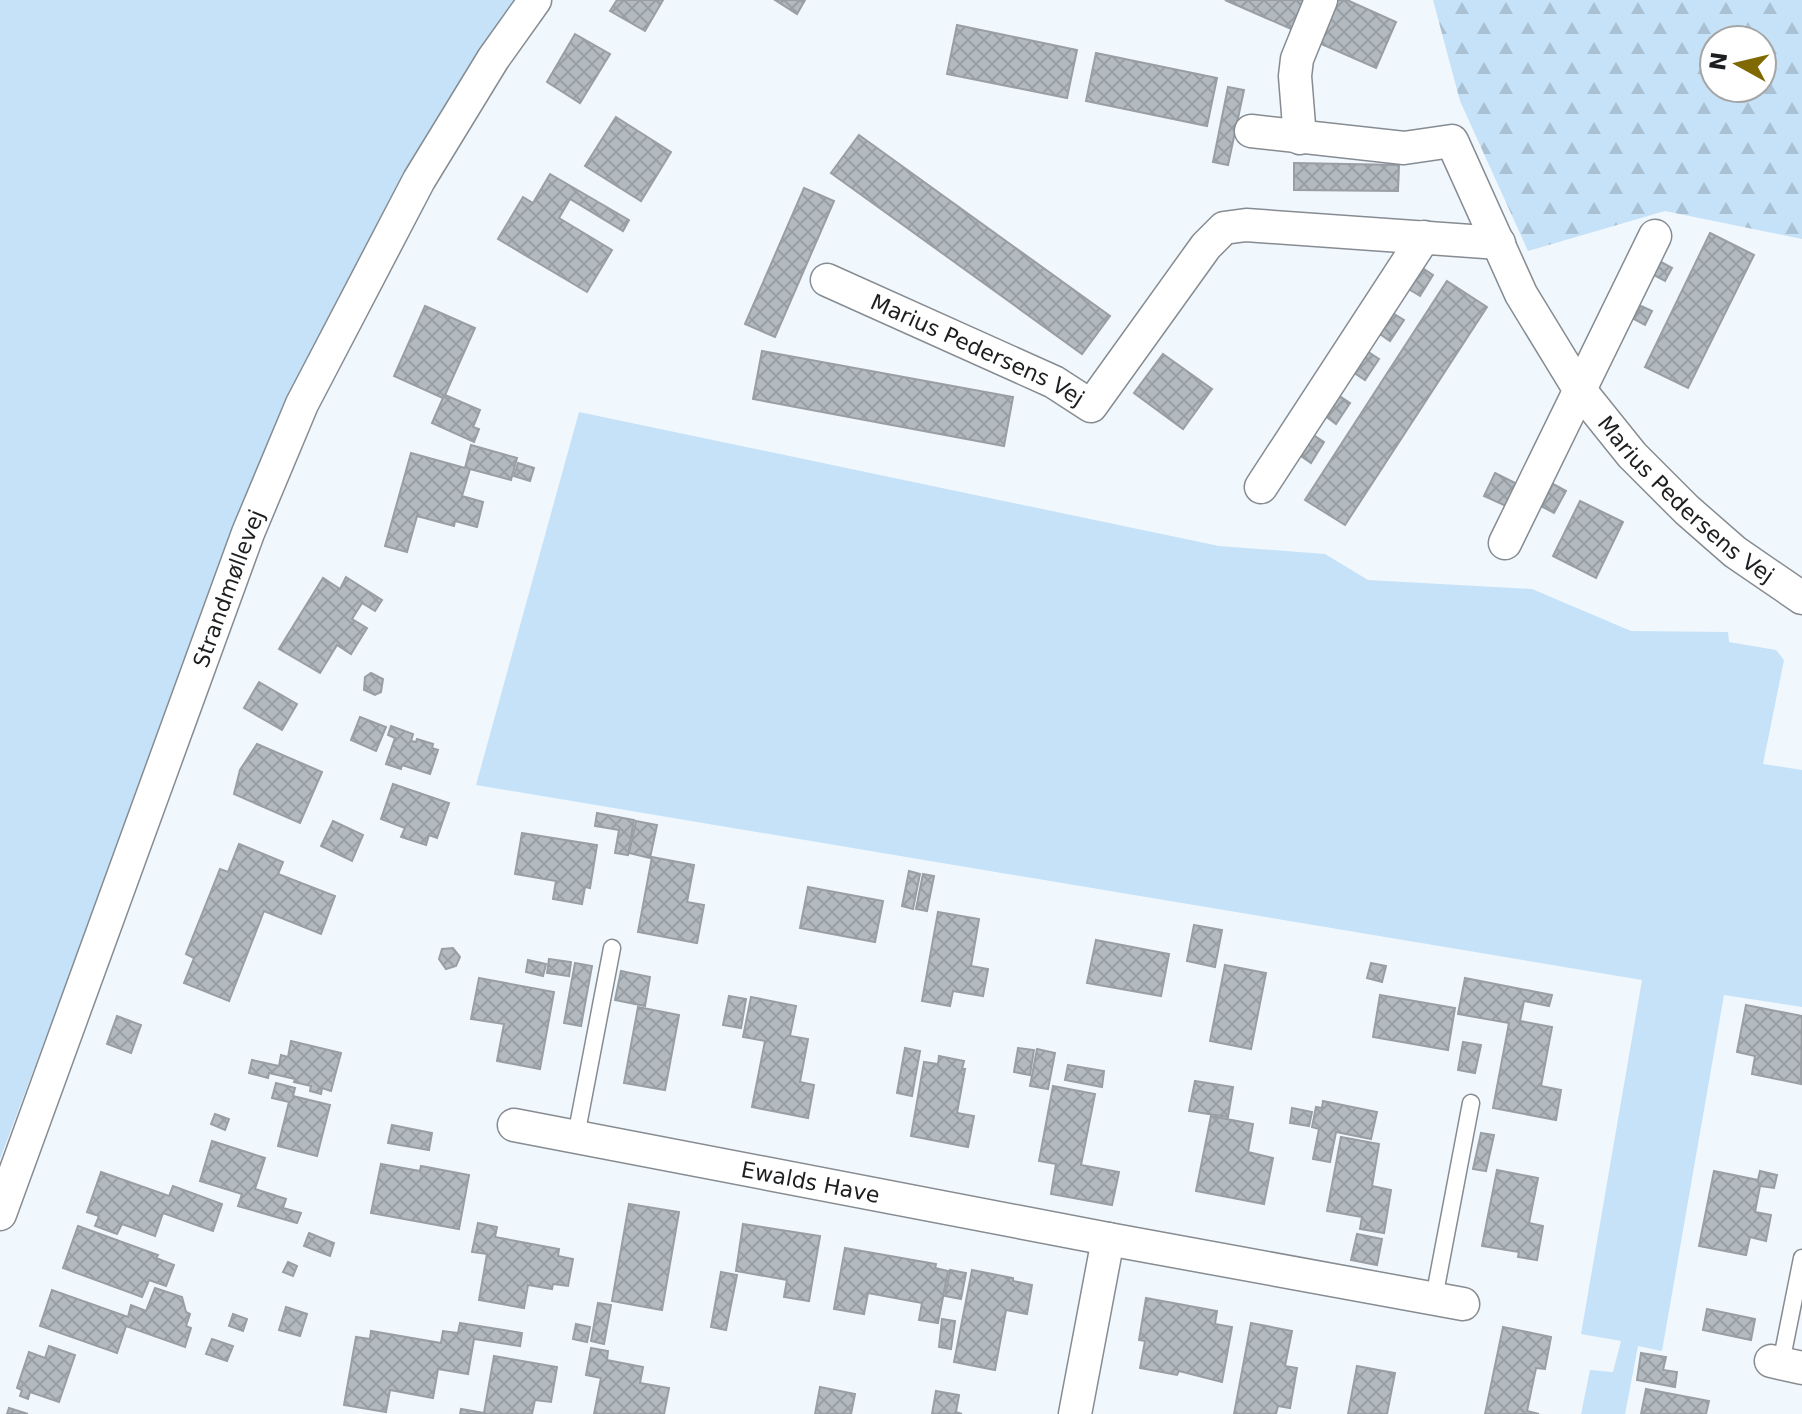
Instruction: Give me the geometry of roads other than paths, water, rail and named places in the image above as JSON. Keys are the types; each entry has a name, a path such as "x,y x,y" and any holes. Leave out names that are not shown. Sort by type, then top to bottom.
{"street":[{"name":"Strandmøllevej","path":"0,1214 248,533 302,404 419,180 493,59 535,0"},
{"path":"1300,138 1295,76 1297,59 1321,0"},
{"name":"Marius Pedersens Vej","path":"1251,131 1404,148 1452,141 1521,294 1579,389 1632,455 1677,501 1735,552 1802,598"},
{"name":"Marius Pedersens Vej","path":"827,280 1054,382 1091,406 1206,246 1224,228 1246,225 1499,243"},
{"name":"Marius Pedersens Vej","path":"1505,543 1655,236"},
{"path":"1261,487 1424,237"},
{"name":"Ewalds Have","path":"514,1125 1449,1301"},
{"path":"1075,1414 1108,1239"}],"lane":[{"path":"576,1136 612,948"},
{"path":"1449,1301 1471,1103"},
{"path":"1785,1364 1802,1258"}]}
